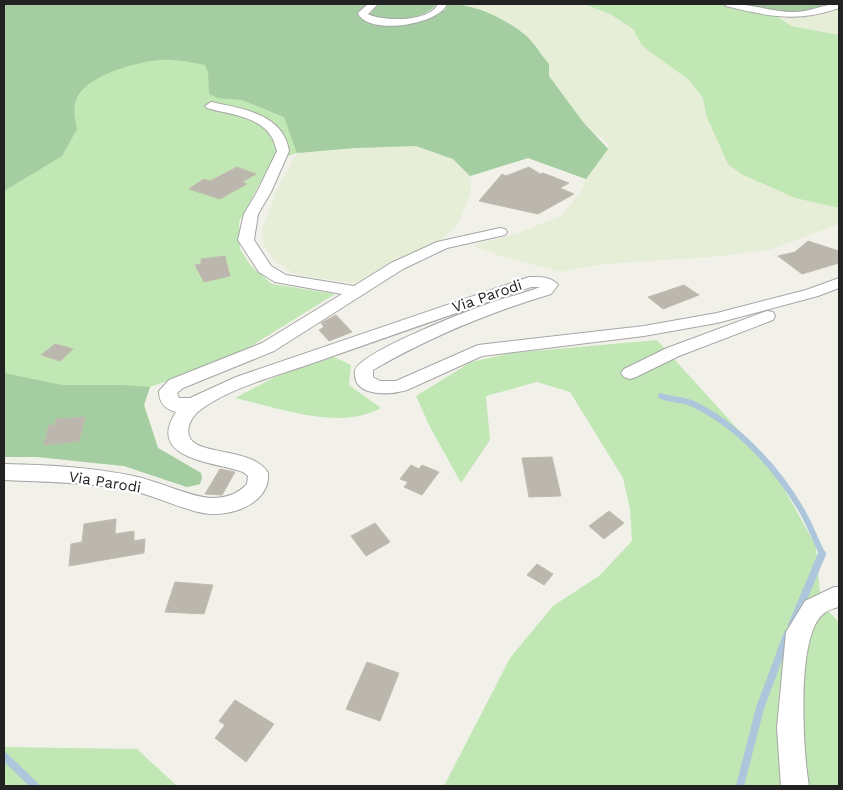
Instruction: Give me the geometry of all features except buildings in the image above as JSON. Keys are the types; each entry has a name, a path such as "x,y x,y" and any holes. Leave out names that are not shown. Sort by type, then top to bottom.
{"street":[{"path":"373,4 363,14 364,16 373,21 390,23 430,14 440,9 442,4"},
{"path":"729,4 762,13 791,16 810,14 837,5"},
{"path":"211,106 235,110 256,119 274,130 283,151 264,192 250,214 246,240 265,269 281,279 356,291"},
{"path":"194,405 175,405 168,399 168,391 191,376 228,364 268,347 397,266 442,245 500,232"},
{"name":"Via Parodi","path":"4,472 47,473 130,483 214,506 234,503 253,491 258,484 258,473 250,465 196,453 182,442 179,435 180,423 186,412 194,405 244,381 529,282 546,282 550,285 545,291 498,304 401,348 367,366 364,369 364,379 378,388 391,388 478,351 654,329 717,318 812,294 839,283"},
{"path":"630,373 673,352 762,318 812,294"},
{"path":"795,786 791,763 790,703 798,632 801,630 812,608 834,597 839,597"}],"green space":[{"path":"4,4 367,4 359,11 358,16 372,23 428,18 445,10 448,4 468,6 498,17 528,37 549,64 549,76 583,122 608,149 586,179 528,158 470,176 453,159 416,146 354,148 297,153 271,162 239,222 240,249 251,266 272,284 335,294 243,351 202,369 150,387 144,405 158,448 201,473 200,484 187,487 124,466 38,457 4,457"},
{"path":"4,4 367,4 359,11 358,16 372,23 428,18 445,10 448,4 468,6 498,17 528,37 549,64 549,76 583,122 608,149 586,179 528,158 470,176 453,159 416,146 354,148 297,153 284,117 242,100 218,98 209,94 208,72 205,65 159,60 125,67 90,83 82,90 75,102 74,114 77,129 62,156 4,191"},
{"path":"379,4 436,4 428,12 421,15 405,19 382,20 369,15"},
{"path":"462,4 584,4 610,14 633,29 642,46 689,80 703,98 706,115 760,183 795,198 839,208 839,224 769,250 712,257 604,264 560,272 501,256 473,246 518,233 561,216 580,193 586,179 608,149 608,144 583,122 549,76"},
{"path":"584,4 721,4 778,17 791,26 839,35 839,208 795,198 741,174 728,164 706,115 703,98 689,80 642,46 633,29 610,14"},
{"path":"736,4 829,5 806,10 782,11"},
{"path":"839,8 839,35 791,26 780,17 814,16"},
{"path":"416,146 453,159 470,176 471,192 458,224 440,241 354,283 296,275 274,260 264,246 262,230 277,189 297,153 354,148"},
{"path":"657,340 772,467 816,546 821,604 839,622 839,786 444,786 510,658 553,606 599,576 632,541 630,509 623,478 570,392 537,382 486,396 490,440 461,483 430,427 416,396 471,362 511,353"},
{"path":"334,357 351,365 349,385 381,408 365,415 347,418 328,418 289,412 235,398 279,375"},
{"path":"4,373 62,385 150,387 144,405 158,448 201,473 200,484 187,487 124,466 38,457 4,457"},
{"path":"4,747 137,749 177,786 4,786"}],"waterway":[{"path":"661,396 691,403 708,412 740,435 768,463 792,495 808,522 822,553 821,555"},
{"path":"792,625 822,554"},
{"path":"740,786 760,708 788,633"},
{"path":"4,756 35,786"}]}
